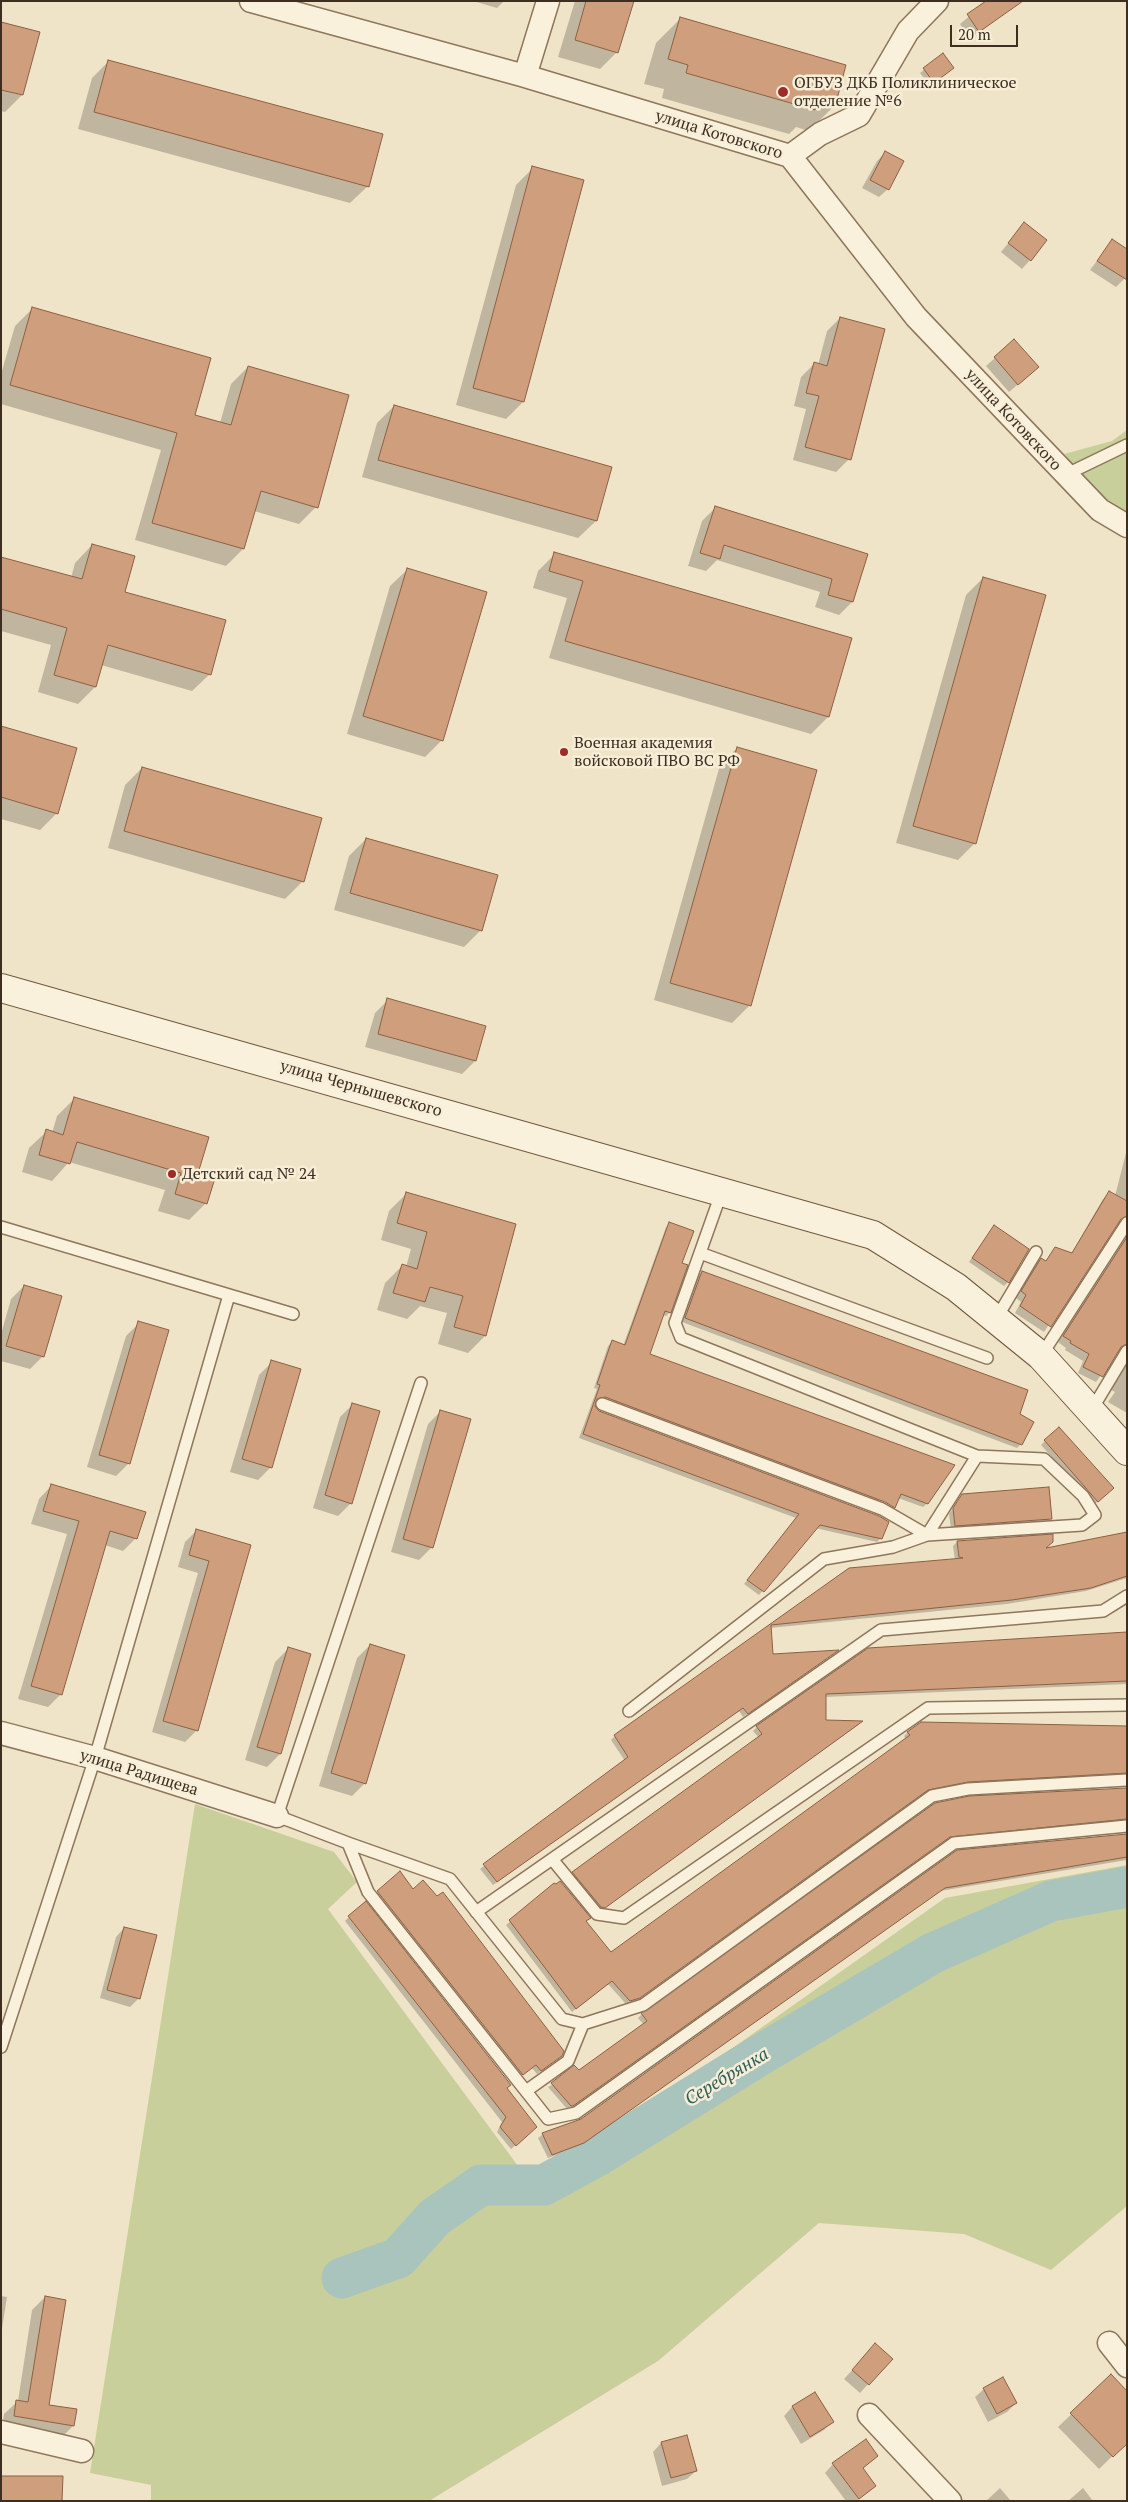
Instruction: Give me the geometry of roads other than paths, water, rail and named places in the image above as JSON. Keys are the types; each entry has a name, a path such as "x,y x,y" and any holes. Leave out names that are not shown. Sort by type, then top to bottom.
{"street":[{"name":"улица Котовского","path":"252,1 525,76 790,156 916,317 1100,510 1127,526"},
{"path":"525,76 548,1"},
{"path":"790,156 820,134 859,115 908,31 937,1"},
{"name":"улица Чернышевского","path":"1,988 873,1235 956,1287 1041,1356 1127,1451"},
{"name":"улица Радищева","path":"1,1733 94,1758 277,1816"},
{"path":"1109,2343 1127,2366"},
{"path":"869,2415 950,2501"},
{"path":"1,2432 82,2451"}],"lane":[{"path":"1065,475 1127,444"},
{"path":"629,1711 824,1559 893,1547 926,1535 1082,1525 1094,1515 1083,1496 1044,1459 977,1456 681,1338 675,1324 722,1191"},
{"path":"1041,1356 1127,1223"},
{"path":"1,1227 293,1314"},
{"path":"996,1319 1036,1252"},
{"path":"700,1253 987,1358"},
{"path":"2,2039 94,1758 229,1295"},
{"path":"1091,1411 1127,1351"},
{"path":"421,1382 277,1816 450,1879 562,2019 583,2024 643,2006 932,1796 968,1789 1127,1780"},
{"path":"602,1404 882,1509 926,1535"},
{"path":"926,1535 977,1456"},
{"path":"476,1912 881,1630 1103,1611 1127,1596"},
{"path":"552,1859 597,1914 624,1918 928,1708 1127,1705"},
{"path":"348,1843 368,1892 548,2119 576,2114 954,1843 1127,1826"},
{"path":"526,2091 568,2061 583,2024"}],"waterway":[{"name":"Серебрянка","path":"342,2278 398,2258 435,2217 481,2185 544,2185 597,2156 765,2052 933,1953 1051,1901 1127,1887"}],"place":[{"name":"ОГБУЗ ДКБ Поликлиническое отделение №6","path":"783,92"},
{"name":"Военная академия войсковой ПВО ВС РФ","path":"564,752"},
{"name":"Детский сад № 24","path":"172,1174"}]}
